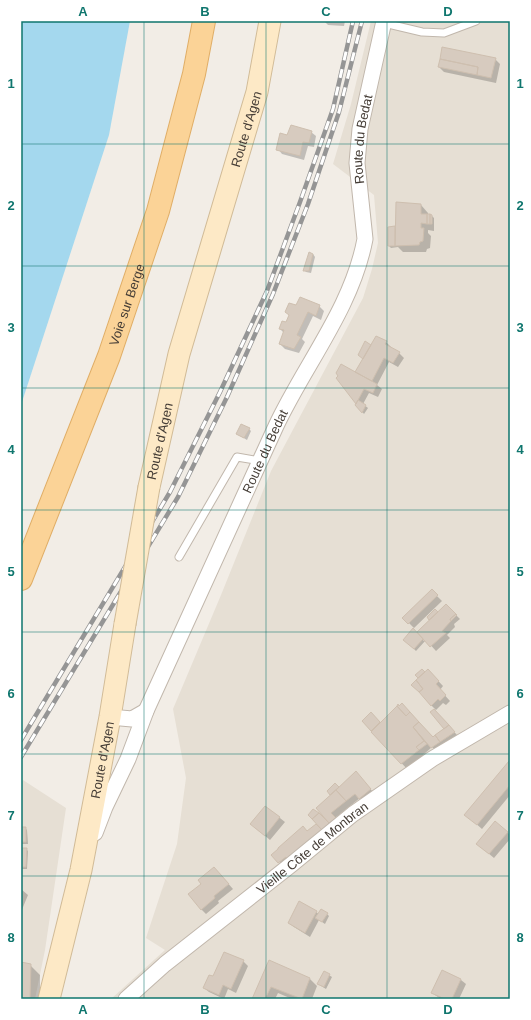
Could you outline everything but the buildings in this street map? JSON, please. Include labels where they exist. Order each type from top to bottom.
[{"type":"main road","name":"Voie sur Berge","points":[[21,579],[109,356],[158,211],[194,74],[204,21]]},
{"type":"main road","name":"Route d'Agen","points":[[49,999],[81,870],[110,717],[149,487],[179,354],[257,92],[270,21]]},
{"type":"street","name":"Route du Bedat","points":[[81,870],[105,807],[128,759],[146,711],[287,402],[343,306],[350,288],[365,239],[357,163],[360,129],[384,22]]},
{"type":"street","points":[[110,717],[132,719],[146,711]]},
{"type":"street","name":"Vieille Côte de Monbran","points":[[133,997],[165,964],[286,869],[353,814],[432,759],[510,713]]},
{"type":"lane","points":[[384,22],[422,32],[444,32],[476,21]]},
{"type":"lane","points":[[179,557],[237,457],[260,461]]},
{"type":"shaded area","points":[[371,21],[510,21],[510,999],[111,999],[165,950],[146,938],[177,844],[186,778],[173,709],[271,471],[363,298],[372,269],[378,243],[374,195],[333,164],[351,104]]},
{"type":"shaded area","points":[[23,780],[66,808],[45,950],[35,999],[21,999],[21,783]]},
{"type":"water","points":[[21,21],[130,21],[109,135],[21,405]]},
{"type":"railway","points":[[21,740],[170,492],[220,392],[267,291],[333,109],[353,21]]},
{"type":"railway","points":[[21,757],[178,497],[227,397],[273,294],[308,204],[339,112],[362,21]]}]
